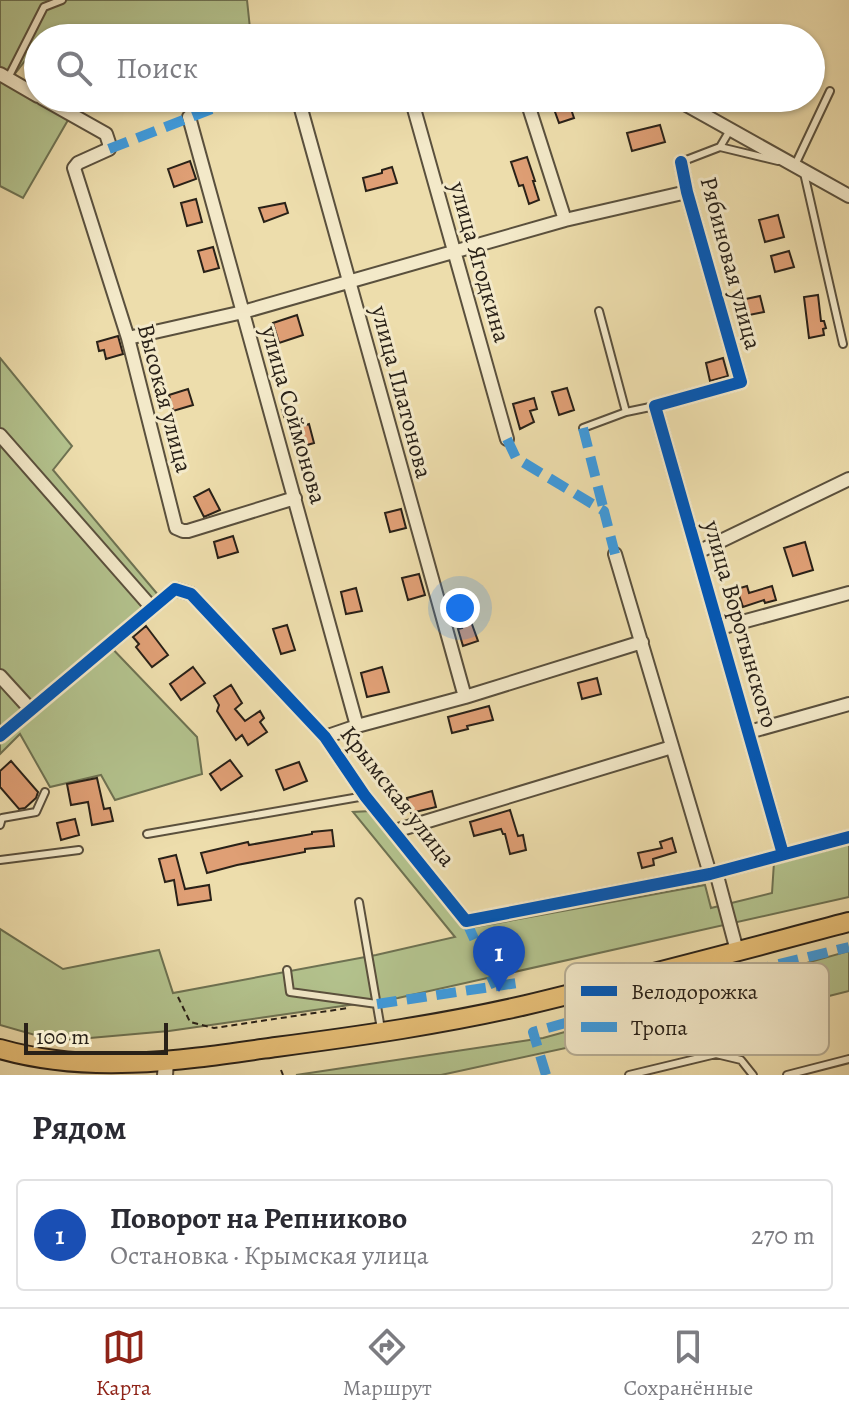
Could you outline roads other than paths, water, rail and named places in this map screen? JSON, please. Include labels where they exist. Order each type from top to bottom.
[{"type":"main road","points":[[690,963],[849,922]]},
{"type":"main road","points":[[0,1049],[22,1056],[165,1069],[382,1032],[565,995]]},
{"type":"street","points":[[4,76],[24,88]]},
{"type":"street","name":"Высокая улица","points":[[67,112],[106,134],[109,143],[109,149],[78,163],[74,168],[128,338],[176,528],[188,531],[295,498]]},
{"type":"street","name":"улица Платонова","points":[[302,112],[465,697]]},
{"type":"street","name":"улица Ягодкина","points":[[415,112],[507,439]]},
{"type":"street","points":[[530,112],[565,220]]},
{"type":"street","points":[[698,112],[849,196]]},
{"type":"street","name":"улица Соймонова","points":[[189,117],[357,726]]},
{"type":"street","name":"Рябиновая улица","points":[[655,406],[741,382],[681,162]]},
{"type":"street","name":"Рябиновая улица","points":[[128,338],[243,312],[565,220],[687,192]]},
{"type":"street","name":"улица Воротынского","points":[[655,406],[783,854]]},
{"type":"street","points":[[0,435],[152,608]]},
{"type":"street","points":[[698,552],[849,479]]},
{"type":"street","points":[[615,554],[737,951]]},
{"type":"street","name":"Крымская улица","points":[[0,736],[175,589],[191,594],[325,737],[365,796],[466,921],[713,873],[849,837]]},
{"type":"street","points":[[720,628],[849,593]]},
{"type":"street","points":[[325,737],[642,642]]},
{"type":"street","points":[[0,676],[31,710]]},
{"type":"street","points":[[749,732],[849,704]]},
{"type":"street","points":[[395,831],[672,747]]},
{"type":"lane","points":[[34,24],[44,7],[62,0]]},
{"type":"lane","points":[[4,76],[24,42]]},
{"type":"lane","points":[[825,103],[830,91]]},
{"type":"lane","points":[[821,112],[799,167],[843,344]]},
{"type":"lane","points":[[720,147],[730,130]]},
{"type":"lane","points":[[681,162],[720,147],[799,167]]},
{"type":"lane","points":[[599,311],[626,412]]},
{"type":"lane","points":[[583,428],[626,412],[655,406]]},
{"type":"lane","points":[[0,825],[2,818],[36,812],[45,792]]},
{"type":"lane","points":[[147,834],[365,796]]},
{"type":"lane","points":[[0,860],[79,850]]},
{"type":"lane","points":[[359,902],[382,1032]]},
{"type":"lane","points":[[287,970],[290,992],[377,1004]]},
{"type":"lane","points":[[629,1075],[712,1055]]},
{"type":"lane","points":[[720,1055],[741,1060],[753,1075]]},
{"type":"lane","points":[[787,1075],[849,1059]]},
{"type":"place","name":"Поворот на Репниково","points":[[499,992]]}]
